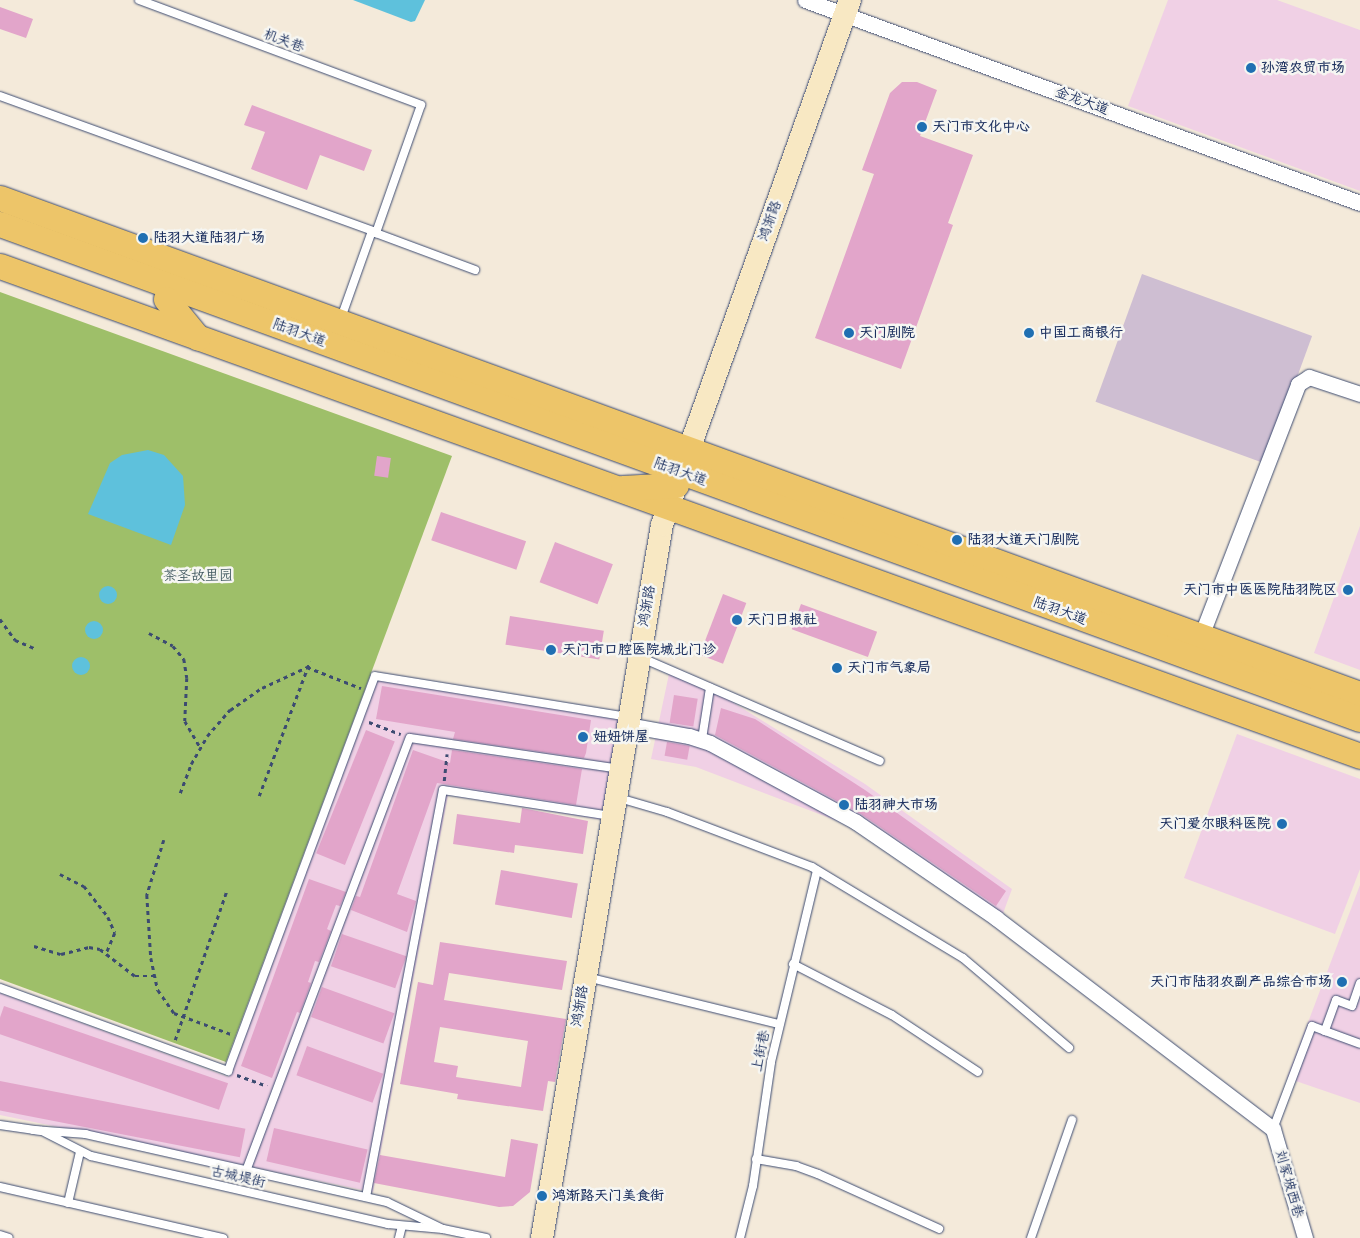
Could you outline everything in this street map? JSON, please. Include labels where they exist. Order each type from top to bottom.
[{"type":"main road","points":[[0,198],[340,320],[612,422],[681,469],[1201,636],[1360,694]]},
{"type":"main road","name":"陆羽大道","points":[[7,231],[681,469],[1360,720]]},
{"type":"main road","name":"陆羽大道","points":[[7,231],[166,299],[681,469],[1360,733]]},
{"type":"main road","points":[[7,231],[100,233]]},
{"type":"main road","points":[[0,266],[1360,756]]},
{"type":"main road","points":[[166,299],[198,338]]},
{"type":"main road","points":[[613,488],[681,469]]},
{"type":"street","name":"金龙大道","points":[[805,0],[847,7],[1360,202]]},
{"type":"street","name":"鸿渐路","points":[[542,1238],[658,542],[681,469],[847,7]]},
{"type":"street","points":[[1201,636],[1298,384],[1309,377],[1360,394]]},
{"type":"street","points":[[627,721],[702,739],[856,822],[996,918],[1273,1129]]},
{"type":"street","name":"刘家坡西巷","points":[[1273,1129],[1305,1238]]},
{"type":"lane","name":"机关巷","points":[[139,0],[421,104],[374,232]]},
{"type":"lane","points":[[0,96],[475,270]]},
{"type":"lane","points":[[340,320],[374,232]]},
{"type":"lane","points":[[638,656],[880,761]]},
{"type":"lane","points":[[0,988],[228,1072],[375,676],[627,721]]},
{"type":"lane","points":[[702,739],[710,688]]},
{"type":"lane","points":[[246,1171],[275,1089],[410,738],[619,769]]},
{"type":"lane","points":[[366,1197],[443,790],[667,812],[817,870],[963,958],[1069,1048]]},
{"type":"lane","name":"上街巷","points":[[740,1238],[756,1159],[779,1024],[817,870]]},
{"type":"lane","points":[[793,964],[892,1015],[978,1072]]},
{"type":"lane","points":[[585,977],[779,1024]]},
{"type":"lane","points":[[1325,1031],[1336,1000],[1352,1006],[1360,983]]},
{"type":"lane","points":[[1273,1129],[1312,1026],[1360,1044]]},
{"type":"lane","points":[[1031,1238],[1072,1120]]},
{"type":"lane","name":"古城堤街","points":[[0,1125],[32,1130],[86,1134],[366,1197],[395,1205],[444,1229]]},
{"type":"lane","name":"古城堤街","points":[[32,1130],[80,1152],[402,1226],[444,1229],[486,1238]]},
{"type":"lane","points":[[68,1203],[80,1152]]},
{"type":"lane","points":[[756,1159],[796,1166],[818,1174],[939,1229]]},
{"type":"lane","points":[[0,1188],[223,1238]]},
{"type":"lane","points":[[399,1238],[402,1226]]},
{"type":"lane","points":[[0,1235],[9,1238]]},
{"type":"path","points":[[0,619],[15,640],[36,649]]},
{"type":"path","points":[[149,633],[173,646],[184,659],[187,678],[185,721],[200,746]]},
{"type":"path","points":[[259,796],[310,661]]},
{"type":"path","points":[[180,793],[200,746],[218,722],[246,698],[280,678],[307,667],[369,691]]},
{"type":"path","points":[[359,718],[410,738]]},
{"type":"path","points":[[443,790],[449,744]]},
{"type":"path","points":[[164,840],[147,895],[154,976],[162,1000],[174,1013],[240,1038]]},
{"type":"path","points":[[60,874],[84,886],[108,918],[115,933],[107,952]]},
{"type":"path","points":[[171,1050],[227,890]]},
{"type":"path","points":[[34,946],[61,954],[89,947],[107,952],[135,976],[154,976]]},
{"type":"path","points":[[228,1072],[275,1089]]},
{"type":"shaded area","name":"孙湾农贸市场","points":[[1168,0],[1277,0],[1360,30],[1360,191],[1128,106]]},
{"type":"shaded area","points":[[1142,274],[1312,336],[1266,464],[1095,402]]},
{"type":"shaded area","name":"天门市中医医院陆羽院区","points":[[1360,526],[1360,670],[1314,653]]},
{"type":"shaded area","name":"陆羽神大市场","points":[[669,674],[724,697],[865,784],[1012,889],[998,927],[848,825],[696,767],[651,759]]},
{"type":"shaded area","points":[[376,680],[620,719],[604,820],[448,795],[373,1192],[0,1115],[0,993],[228,1077]]},
{"type":"shaded area","name":"天门爱尔眼科医院","points":[[1237,734],[1360,779],[1360,869],[1335,934],[1184,878]]},
{"type":"shaded area","name":"天门市陆羽农副产品综合市场","points":[[1360,885],[1360,1103],[1287,1078]]},
{"type":"green space","name":"茶圣故里园","points":[[0,292],[452,456],[226,1062],[0,979]]},
{"type":"water","points":[[353,0],[425,0],[415,21],[411,22]]},
{"type":"water","points":[[148,450],[164,455],[183,476],[185,505],[171,545],[88,514],[110,463],[122,455]]},
{"type":"water","points":[[104,586],[112,586],[117,591],[115,602],[104,604],[99,599],[99,591]]},
{"type":"water","points":[[90,621],[98,621],[103,626],[101,637],[90,639],[85,634],[85,626]]},
{"type":"water","points":[[77,657],[85,657],[90,662],[88,673],[77,675],[72,670],[72,662]]},
{"type":"building","points":[[0,7],[33,19],[26,38],[0,29]]},
{"type":"building","points":[[902,82],[917,82],[937,90],[920,136],[973,155],[948,223],[953,225],[901,369],[815,338],[874,174],[862,170],[890,93]]},
{"type":"building","points":[[252,105],[372,150],[364,171],[320,155],[307,190],[251,169],[265,132],[244,125]]},
{"type":"building","points":[[377,456],[391,458],[388,478],[374,476]]},
{"type":"building","points":[[441,512],[526,541],[516,570],[431,540]]},
{"type":"building","points":[[555,542],[613,564],[597,604],[540,582]]},
{"type":"building","points":[[723,594],[746,603],[723,664],[700,655]]},
{"type":"building","points":[[801,604],[877,632],[868,657],[792,629]]},
{"type":"building","points":[[510,616],[604,631],[599,660],[505,645]]},
{"type":"building","points":[[382,686],[591,720],[586,753],[584,758],[453,739],[455,732],[376,719]]},
{"type":"building","points":[[674,695],[698,699],[693,726],[670,723]]},
{"type":"building","points":[[721,708],[755,719],[865,790],[1006,891],[996,906],[861,814],[715,735]]},
{"type":"building","points":[[366,730],[395,742],[345,865],[316,853]]},
{"type":"building","points":[[667,742],[690,746],[687,760],[665,756]]},
{"type":"building","points":[[413,750],[450,763],[452,750],[582,769],[576,805],[437,783],[397,894],[416,901],[407,932],[351,910],[356,896],[360,897]]},
{"type":"building","points":[[522,808],[588,821],[583,854],[515,845],[514,853],[453,844],[457,814],[520,823]]},
{"type":"building","points":[[501,870],[578,884],[572,918],[495,904]]},
{"type":"building","points":[[309,879],[346,892],[340,906],[336,905],[327,929],[331,931],[319,962],[315,961],[308,982],[311,983],[300,1013],[297,1012],[272,1078],[241,1066]]},
{"type":"building","points":[[342,934],[406,956],[395,988],[331,966]]},
{"type":"building","points":[[440,942],[567,961],[562,990],[449,973],[444,1000],[566,1019],[555,1082],[548,1081],[543,1111],[457,1099],[458,1094],[400,1084],[418,982],[433,985]],"holes":[[[440,1027],[528,1041],[521,1087],[456,1077],[458,1066],[434,1062]]]},
{"type":"building","points":[[322,987],[394,1013],[383,1043],[311,1017]]},
{"type":"building","points":[[4,1006],[228,1083],[219,1110],[0,1034],[0,1018]]},
{"type":"building","points":[[307,1046],[383,1074],[373,1103],[296,1075]]},
{"type":"building","points":[[0,1081],[245,1129],[240,1157],[0,1111]]},
{"type":"building","points":[[274,1128],[368,1150],[360,1183],[266,1161]]},
{"type":"building","points":[[511,1139],[538,1144],[530,1192],[513,1206],[499,1207],[374,1183],[380,1155],[505,1177]]},
{"type":"place","name":"孙湾农贸市场","points":[[1251,68]]},
{"type":"place","name":"天门市文化中心","points":[[922,127]]},
{"type":"place","name":"陆羽大道陆羽广场","points":[[143,238]]},
{"type":"place","name":"天门剧院","points":[[849,333]]},
{"type":"place","name":"中国工商银行","points":[[1029,333]]},
{"type":"place","name":"陆羽大道天门剧院","points":[[957,540]]},
{"type":"place","name":"天门市中医医院陆羽院区","points":[[1348,590]]},
{"type":"place","name":"天门日报社","points":[[737,620]]},
{"type":"place","name":"天门市口腔医院城北门诊","points":[[551,650]]},
{"type":"place","name":"天门市气象局","points":[[837,668]]},
{"type":"place","name":"妞妞饼屋","points":[[583,737]]},
{"type":"place","name":"陆羽神大市场","points":[[844,805]]},
{"type":"place","name":"天门爱尔眼科医院","points":[[1282,824]]},
{"type":"place","name":"天门市陆羽农副产品综合市场","points":[[1342,982]]},
{"type":"place","name":"鸿渐路天门美食街","points":[[542,1196]]}]
